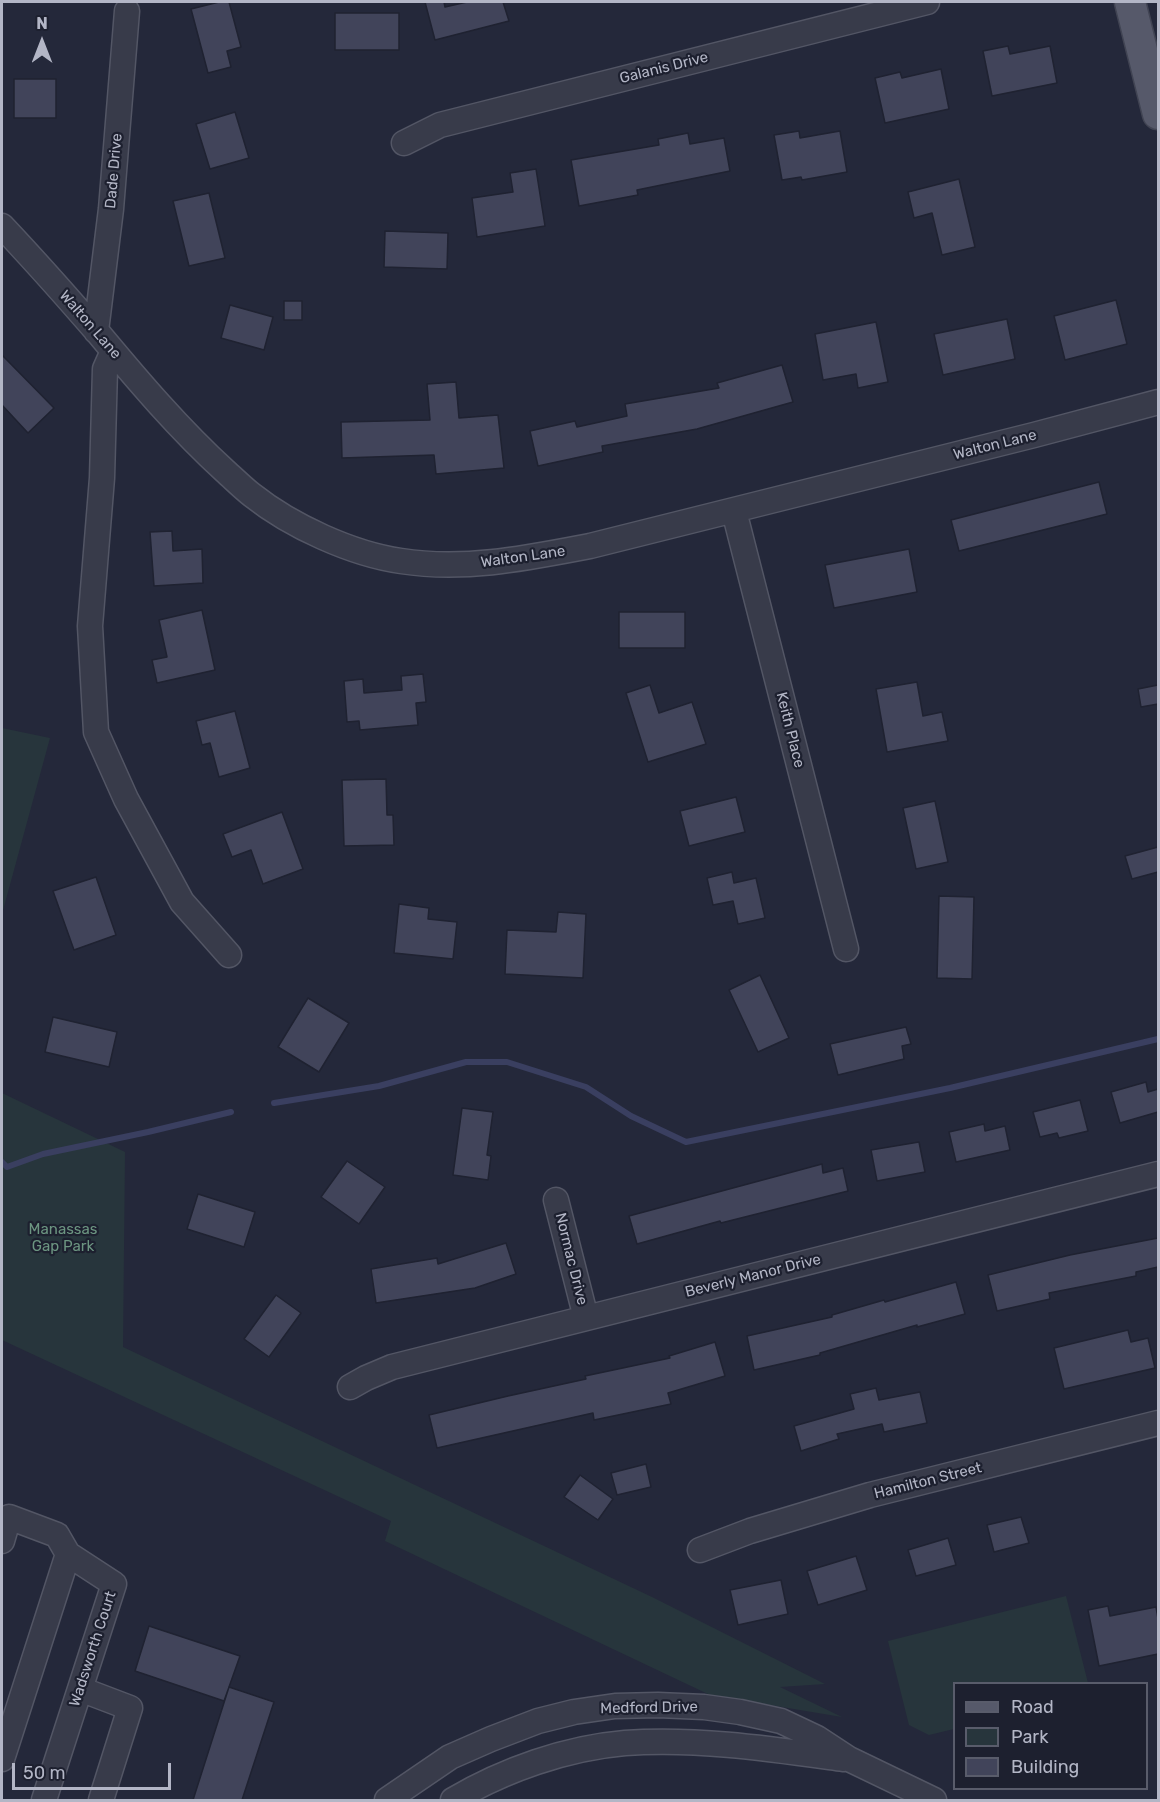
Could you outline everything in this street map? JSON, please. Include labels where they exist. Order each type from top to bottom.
[{"type":"main road","points":[[1130,2],[1158,114]]},
{"type":"street","name":"Galanis Drive","points":[[404,143],[440,125],[927,2]]},
{"type":"street","name":"Dade Drive","points":[[96,331],[111,209],[127,11]]},
{"type":"street","name":"Walton Lane","points":[[2,226],[165,411],[251,495],[321,536],[349,548],[399,561],[484,564],[590,546],[1158,402]]},
{"type":"street","points":[[113,351],[105,369],[102,478],[90,626],[96,732],[126,799],[182,902],[229,955]]},
{"type":"street","name":"Keith Place","points":[[734,511],[846,949]]},
{"type":"street","name":"Beverly Manor Drive","points":[[350,1387],[392,1367],[1158,1174]]},
{"type":"street","name":"Normac Drive","points":[[556,1200],[586,1318]]},
{"type":"street","name":"Hamilton Street","points":[[700,1550],[750,1531],[870,1495],[1158,1423]]},
{"type":"street","points":[[2,1541],[9,1517],[57,1535],[68,1554],[2,1759]]},
{"type":"street","name":"Wadsworth Court","points":[[44,1800],[114,1584],[68,1554]]},
{"type":"street","points":[[80,1689],[130,1708],[101,1800]]},
{"type":"street","name":"Medford Drive","points":[[387,1800],[450,1757],[538,1721],[574,1712],[615,1706],[636,1706],[704,1707],[781,1721],[817,1738],[849,1759],[934,1800]]},
{"type":"street","points":[[494,1738],[510,1773]]},
{"type":"street","name":"Medford Drive","points":[[453,1800],[510,1773],[542,1761],[585,1750],[623,1744],[658,1742],[721,1744],[849,1759]]},
{"type":"green space","points":[[2,728],[50,738],[2,914]]},
{"type":"green space","name":"Manassas Gap Park","points":[[2,1093],[125,1152],[123,1347],[652,1597],[825,1684],[780,1687],[842,1717],[710,1695],[385,1541],[391,1521],[2,1340]]},
{"type":"green space","points":[[1066,1596],[1088,1682],[953,1682],[953,1729],[929,1735],[909,1725],[888,1641]]},
{"type":"building","points":[[219,2],[229,2],[241,47],[227,51],[231,67],[208,73],[191,9]]},
{"type":"building","points":[[425,2],[444,2],[445,7],[467,2],[503,2],[509,21],[435,40]]},
{"type":"building","points":[[335,13],[399,13],[399,50],[335,50]]},
{"type":"building","points":[[1008,46],[1010,54],[1050,46],[1057,83],[992,96],[983,51]]},
{"type":"building","points":[[941,69],[949,109],[885,123],[875,78],[900,72],[902,78]]},
{"type":"building","points":[[14,79],[56,79],[56,118],[14,118]]},
{"type":"building","points":[[235,112],[249,158],[210,169],[196,124]]},
{"type":"building","points":[[799,131],[800,138],[840,131],[847,172],[802,180],[801,177],[782,180],[774,135]]},
{"type":"building","points":[[688,133],[690,144],[724,138],[730,171],[637,190],[638,195],[579,206],[571,160],[659,145],[658,139]]},
{"type":"building","points":[[536,169],[545,226],[477,237],[472,198],[513,192],[510,173]]},
{"type":"building","points":[[959,179],[975,247],[942,255],[932,213],[914,218],[908,192]]},
{"type":"building","points":[[209,193],[225,258],[189,266],[173,201]]},
{"type":"building","points":[[385,231],[448,233],[447,269],[384,267]]},
{"type":"building","points":[[1116,300],[1127,344],[1065,360],[1054,316]]},
{"type":"building","points":[[284,301],[302,301],[302,320],[284,320]]},
{"type":"building","points":[[230,305],[273,317],[264,350],[221,338]]},
{"type":"building","points":[[1007,319],[1015,359],[943,375],[934,334]]},
{"type":"building","points":[[876,322],[888,382],[858,388],[856,374],[823,380],[815,334]]},
{"type":"building","points":[[2,355],[54,408],[28,433],[2,405]]},
{"type":"building","points":[[782,365],[793,402],[697,429],[602,446],[603,452],[538,466],[530,431],[575,421],[577,427],[627,416],[625,404],[719,388],[717,383]]},
{"type":"building","points":[[456,382],[459,418],[498,415],[504,468],[436,474],[434,455],[342,458],[341,422],[430,420],[427,384]]},
{"type":"building","points":[[1099,482],[1107,514],[959,551],[951,520]]},
{"type":"building","points":[[172,531],[173,551],[202,549],[203,583],[154,586],[150,532]]},
{"type":"building","points":[[909,549],[917,592],[834,608],[825,565]]},
{"type":"building","points":[[202,610],[215,670],[157,683],[152,660],[167,657],[159,620]]},
{"type":"building","points":[[619,612],[685,612],[685,648],[619,648]]},
{"type":"building","points":[[423,674],[426,702],[416,703],[418,725],[360,730],[359,721],[347,722],[344,681],[363,679],[364,693],[402,690],[401,676]]},
{"type":"building","points":[[917,682],[923,716],[942,712],[948,741],[887,752],[876,689]]},
{"type":"building","points":[[650,685],[659,713],[692,702],[706,744],[648,762],[626,693]]},
{"type":"building","points":[[1158,685],[1158,704],[1141,707],[1138,689]]},
{"type":"building","points":[[235,711],[250,768],[219,777],[210,743],[202,745],[196,721]]},
{"type":"building","points":[[386,779],[387,815],[393,815],[394,845],[344,846],[342,780]]},
{"type":"building","points":[[736,797],[745,832],[689,846],[680,811]]},
{"type":"building","points":[[935,801],[948,862],[916,869],[903,808]]},
{"type":"building","points":[[282,812],[303,869],[263,884],[251,850],[232,857],[223,834]]},
{"type":"building","points":[[1158,847],[1158,872],[1132,879],[1125,856]]},
{"type":"building","points":[[732,872],[734,883],[756,878],[765,918],[738,924],[733,901],[713,905],[707,878]]},
{"type":"building","points":[[96,877],[116,935],[74,950],[53,891]]},
{"type":"building","points":[[939,896],[974,897],[972,979],[937,978]]},
{"type":"building","points":[[399,904],[429,908],[428,919],[457,922],[453,959],[394,953]]},
{"type":"building","points":[[558,912],[586,914],[583,978],[505,974],[507,930],[556,932]]},
{"type":"building","points":[[760,975],[789,1038],[758,1052],[729,990]]},
{"type":"building","points":[[308,998],[349,1023],[319,1072],[278,1047]]},
{"type":"building","points":[[53,1017],[117,1032],[109,1067],[45,1052]]},
{"type":"building","points":[[906,1027],[911,1044],[902,1046],[904,1059],[838,1075],[830,1044]]},
{"type":"building","points":[[1146,1082],[1148,1092],[1158,1089],[1158,1112],[1120,1123],[1111,1092]]},
{"type":"building","points":[[1080,1100],[1088,1131],[1059,1138],[1057,1133],[1040,1137],[1033,1112]]},
{"type":"building","points":[[462,1108],[493,1112],[487,1155],[491,1156],[488,1180],[453,1175]]},
{"type":"building","points":[[984,1124],[985,1131],[1005,1126],[1010,1150],[956,1162],[949,1132]]},
{"type":"building","points":[[919,1142],[925,1172],[877,1181],[871,1150]]},
{"type":"building","points":[[347,1161],[385,1187],[359,1224],[321,1197]]},
{"type":"building","points":[[822,1164],[823,1173],[843,1168],[848,1191],[721,1223],[720,1221],[637,1244],[629,1216]]},
{"type":"building","points":[[198,1194],[255,1212],[244,1247],[187,1229]]},
{"type":"building","points":[[1158,1238],[1158,1267],[1136,1272],[1136,1276],[1049,1293],[1050,1299],[997,1311],[988,1275],[1070,1255]]},
{"type":"building","points":[[506,1243],[516,1274],[475,1288],[376,1303],[371,1269],[437,1258],[438,1264]]},
{"type":"building","points":[[956,1282],[965,1314],[917,1327],[917,1325],[820,1353],[820,1355],[754,1370],[747,1336],[832,1317],[832,1315],[884,1300],[885,1302]]},
{"type":"building","points":[[276,1295],[301,1313],[269,1357],[244,1339]]},
{"type":"building","points":[[1128,1330],[1131,1342],[1148,1338],[1155,1368],[1064,1389],[1054,1348]]},
{"type":"building","points":[[715,1342],[725,1376],[668,1393],[671,1404],[594,1420],[593,1413],[437,1448],[429,1415],[586,1379],[585,1376],[670,1358],[669,1356]]},
{"type":"building","points":[[876,1388],[879,1400],[920,1392],[927,1423],[884,1432],[882,1424],[837,1434],[839,1439],[801,1451],[794,1426],[854,1409],[850,1394]]},
{"type":"building","points":[[646,1464],[651,1487],[617,1495],[611,1473]]},
{"type":"building","points":[[580,1475],[613,1499],[598,1520],[564,1497]]},
{"type":"building","points":[[1021,1517],[1029,1543],[994,1552],[987,1525]]},
{"type":"building","points":[[948,1538],[956,1565],[916,1576],[908,1550]]},
{"type":"building","points":[[856,1556],[867,1590],[818,1605],[807,1571]]},
{"type":"building","points":[[781,1580],[788,1614],[738,1625],[730,1590]]},
{"type":"building","points":[[1108,1606],[1110,1616],[1156,1607],[1158,1654],[1099,1666],[1088,1610]]},
{"type":"building","points":[[149,1626],[240,1656],[224,1701],[135,1671]]},
{"type":"building","points":[[229,1687],[274,1702],[242,1800],[193,1800]]},
{"type":"waterway","points":[[274,1103],[379,1086],[466,1062],[507,1062],[586,1087],[631,1116],[686,1142],[950,1088],[1158,1039]]},
{"type":"waterway","points":[[2,1162],[7,1167],[43,1154],[231,1112]]}]
